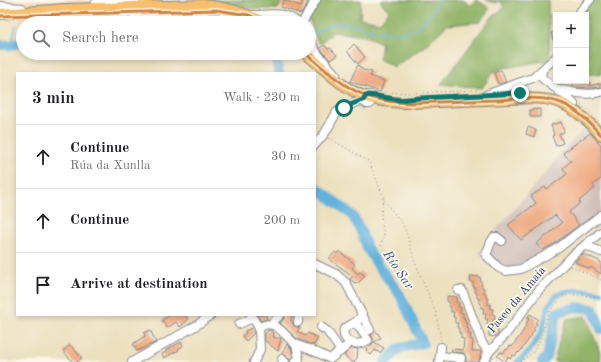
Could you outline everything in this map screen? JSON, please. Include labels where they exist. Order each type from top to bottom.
[{"type":"main road","points":[[37,13],[102,5],[181,11],[201,6],[249,15]]},
{"type":"main road","points":[[0,15],[37,13],[102,5],[198,5],[220,7],[249,15]]},
{"type":"main road","points":[[316,56],[343,83],[368,99],[416,103],[521,98],[545,99],[570,108],[600,129]]},
{"type":"main road","points":[[343,83],[380,95],[402,98],[420,98],[485,92],[556,93],[577,104],[588,114],[600,129]]},
{"type":"main road","points":[[556,93],[556,99],[581,112],[600,129]]},
{"type":"street","points":[[37,13],[63,6],[102,5],[142,0]]},
{"type":"street","points":[[186,0],[201,6]]},
{"type":"street","points":[[305,16],[316,0]]},
{"type":"street","points":[[580,12],[590,0]]},
{"type":"street","points":[[0,6],[13,8],[102,5],[157,9],[201,6],[220,7]]},
{"type":"street","points":[[181,11],[197,16]]},
{"type":"street","points":[[229,16],[232,12]]},
{"type":"street","points":[[249,15],[280,14],[286,16]]},
{"type":"street","points":[[485,92],[521,82],[538,75],[553,60]]},
{"type":"street","points":[[538,75],[542,77],[556,93]]},
{"type":"street","points":[[538,75],[538,81],[556,93]]},
{"type":"street","points":[[343,83],[354,97],[348,106]]},
{"type":"street","points":[[556,93],[564,90],[586,94],[601,92]]},
{"type":"street","points":[[316,144],[335,114],[348,106],[368,99],[397,100],[420,98]]},
{"type":"street","points":[[502,241],[497,237],[494,237],[486,255],[499,268],[506,271],[521,269],[557,249],[601,215]]},
{"type":"street","name":"Paseo da Amaía","points":[[458,290],[462,290],[482,343],[489,352],[506,334],[538,291],[565,263],[601,232]]},
{"type":"street","points":[[585,245],[600,250]]},
{"type":"street","points":[[316,264],[342,279],[350,288],[370,330]]},
{"type":"street","points":[[355,322],[361,317],[362,314]]},
{"type":"street","points":[[132,362],[197,325],[210,316]]},
{"type":"street","points":[[259,328],[271,324],[279,316]]},
{"type":"street","points":[[239,324],[252,317],[259,328],[260,350],[254,362]]},
{"type":"street","points":[[271,324],[288,336],[296,344],[330,359],[344,348],[321,327]]},
{"type":"street","points":[[296,344],[298,361]]},
{"type":"street","points":[[441,347],[440,359],[461,358],[460,362]]},
{"type":"street","points":[[484,362],[489,352]]},
{"type":"path","points":[[357,84],[368,99],[382,92],[485,92]]},
{"type":"path","points":[[577,104],[600,129]]},
{"type":"path","points":[[323,135],[368,161],[384,197],[390,208],[402,223],[407,234],[414,260],[436,314],[441,338],[441,347]]},
{"type":"path","points":[[384,197],[381,207],[384,236],[381,244],[406,287]]},
{"type":"path","points":[[565,263],[601,280]]},
{"type":"path","points":[[520,362],[533,352],[539,342],[550,311],[562,297],[570,294],[601,297]]},
{"type":"shaded area","points":[[27,0],[94,0],[86,2],[27,3]]},
{"type":"shaded area","points":[[588,125],[601,143],[601,224],[594,230],[590,230],[538,262],[497,270],[479,253],[490,237],[548,170],[558,155]]},
{"type":"green space","points":[[201,0],[283,0],[278,9],[253,9],[221,2]]},
{"type":"green space","points":[[321,0],[361,0],[360,18],[380,22],[389,11],[380,0],[464,0],[469,6],[476,0],[490,8],[480,22],[447,25],[426,45],[394,67],[379,59],[382,43],[365,36],[333,32],[319,44],[316,36],[316,16],[311,16]]},
{"type":"green space","points":[[486,0],[548,0],[550,60],[504,68],[493,72],[482,88],[441,84],[491,18],[504,8],[501,1],[496,3]]},
{"type":"green space","points":[[583,0],[601,0],[601,75],[589,74],[589,12],[585,12]]},
{"type":"green space","points":[[586,316],[601,355],[600,362],[554,362],[560,338],[567,319]]},
{"type":"building","points":[[284,0],[301,6],[303,0],[308,2],[301,14],[281,7]]},
{"type":"building","points":[[354,44],[365,57],[358,64],[347,51]]},
{"type":"building","points":[[324,45],[328,49],[330,48],[337,55],[330,60],[320,48]]},
{"type":"building","points":[[358,65],[363,70],[372,72],[370,76],[384,81],[380,92],[350,81]]},
{"type":"building","points":[[501,70],[506,82],[498,84],[494,73]]},
{"type":"building","points":[[589,82],[590,86],[601,83],[601,87],[590,88],[573,86],[573,84],[589,84]]},
{"type":"building","points":[[540,109],[540,117],[530,117],[530,110]]},
{"type":"building","points":[[561,122],[564,132],[559,134],[563,143],[556,146],[552,136],[554,135],[551,125]]},
{"type":"building","points":[[528,127],[536,130],[534,137],[526,134]]},
{"type":"building","points":[[590,133],[601,145],[601,179],[593,185],[595,188],[579,201],[580,203],[569,212],[579,225],[554,244],[543,250],[536,244],[562,223],[555,215],[521,240],[508,225],[536,203],[531,196],[545,187],[547,189],[567,174],[563,168],[571,161],[563,153]]},
{"type":"building","points":[[339,251],[355,264],[352,268],[358,274],[360,272],[365,276],[357,284],[350,279],[353,276],[329,259],[335,252],[337,254]]},
{"type":"building","points":[[583,254],[601,262],[601,274],[591,267],[590,269],[575,262]]},
{"type":"building","points":[[471,276],[480,277],[482,287],[484,288],[484,293],[486,293],[486,298],[488,298],[488,304],[490,304],[490,309],[493,309],[492,314],[495,315],[494,320],[497,320],[496,325],[498,326],[498,335],[496,336],[489,336],[489,325],[487,325],[488,319],[485,319],[486,314],[483,314],[484,308],[481,308],[481,303],[479,303],[479,298],[477,298],[477,293],[475,292],[475,287],[473,287],[473,282],[470,282]]},
{"type":"building","points":[[447,296],[457,297],[456,302],[459,302],[458,307],[461,307],[460,312],[463,313],[465,323],[467,323],[466,328],[469,329],[468,334],[471,334],[470,339],[473,340],[472,351],[481,351],[479,362],[466,362],[464,353],[451,352],[452,349],[463,350],[464,339],[461,338],[459,328],[457,328],[458,323],[455,323],[455,317],[453,317],[454,312],[451,312],[451,307],[449,307],[449,302],[447,301]]},
{"type":"building","points":[[530,314],[538,319],[535,323],[537,324],[533,329],[535,330],[519,353],[518,352],[515,356],[513,355],[510,359],[508,357],[505,362],[497,356],[501,352],[503,353],[506,349],[507,350],[510,346],[512,347],[527,325],[526,324],[529,319],[527,318]]},
{"type":"building","points":[[168,316],[186,316],[188,320],[180,327],[176,322],[167,328],[162,320]]},
{"type":"building","points":[[258,316],[266,316],[267,319],[261,321]]},
{"type":"building","points":[[285,316],[293,316],[291,320],[294,326],[300,328],[297,331],[305,336],[308,333],[318,338],[314,345],[297,339],[280,323]]},
{"type":"building","points":[[252,328],[254,333],[246,341],[242,336],[246,333],[245,331]]},
{"type":"building","points":[[150,330],[156,342],[137,351],[133,344],[145,336],[144,333]]},
{"type":"building","points":[[268,330],[272,331],[274,338],[281,338],[278,351],[265,341],[265,334]]},
{"type":"building","points":[[376,331],[381,338],[374,342],[384,348],[380,353],[375,350],[371,355],[366,350],[373,343],[371,335]]},
{"type":"building","points":[[181,342],[183,346],[178,349],[179,350],[164,358],[162,354],[166,352],[166,350]]},
{"type":"building","points":[[287,344],[291,348],[293,357],[290,360],[286,355],[282,354]]},
{"type":"building","points":[[70,345],[82,358],[77,362],[73,362],[63,351]]},
{"type":"building","points":[[352,348],[358,349],[357,358],[354,362],[344,355]]},
{"type":"waterway","points":[[316,32],[334,24],[344,24],[385,33],[404,32],[416,28],[424,23],[439,0]]},
{"type":"waterway","points":[[11,45],[16,25]]},
{"type":"waterway","name":"Río Sar","points":[[0,45],[16,44]]},
{"type":"waterway","name":"Río Sar","points":[[276,60],[279,72]]},
{"type":"waterway","name":"Río Sar","points":[[316,187],[352,215],[361,231],[367,248],[400,295],[423,343],[400,348],[385,362]]},
{"type":"waterway","points":[[517,362],[528,352],[539,337],[549,305],[556,296],[570,291],[601,293]]},
{"type":"waterway","name":"Río Sar","points":[[542,362],[547,357],[557,312],[577,307],[593,309],[601,329]]},
{"type":"transit line","points":[[0,16],[216,10],[251,16]]},
{"type":"transit line","points":[[314,60],[353,90],[378,99],[393,102],[412,103],[529,98],[546,99],[561,103],[572,109],[588,121],[601,135]]},
{"type":"route","points":[[344,108],[363,100],[369,95],[378,98],[400,100],[520,93]]}]
